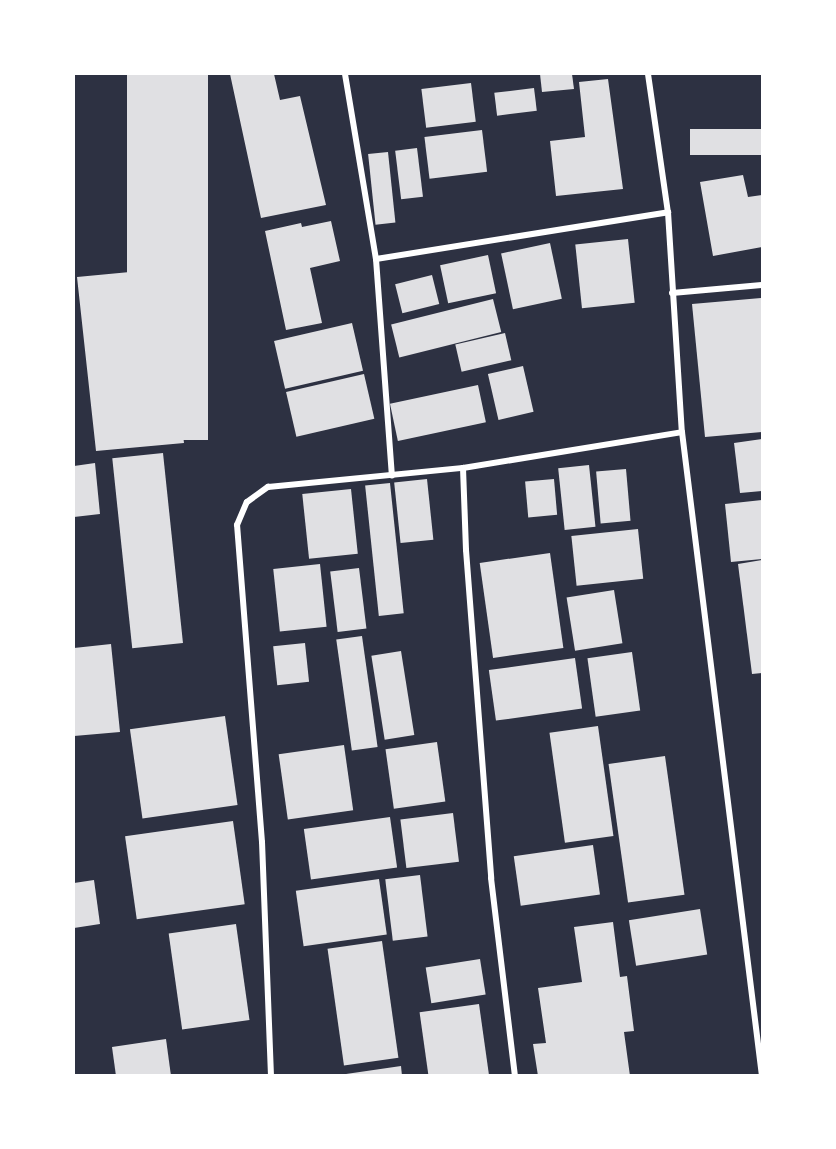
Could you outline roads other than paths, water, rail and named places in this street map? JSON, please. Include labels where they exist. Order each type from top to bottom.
[{"type":"street","points":[[345,74],[376,259],[392,475]]},
{"type":"street","points":[[648,74],[668,212],[682,432],[762,1076]]},
{"type":"street","points":[[376,259],[668,212]]},
{"type":"street","points":[[672,293],[762,285]]},
{"type":"street","points":[[271,1076],[262,842],[237,525],[247,502],[268,487],[463,468],[682,432]]},
{"type":"street","points":[[463,468],[466,550],[491,878],[515,1076]]}]
